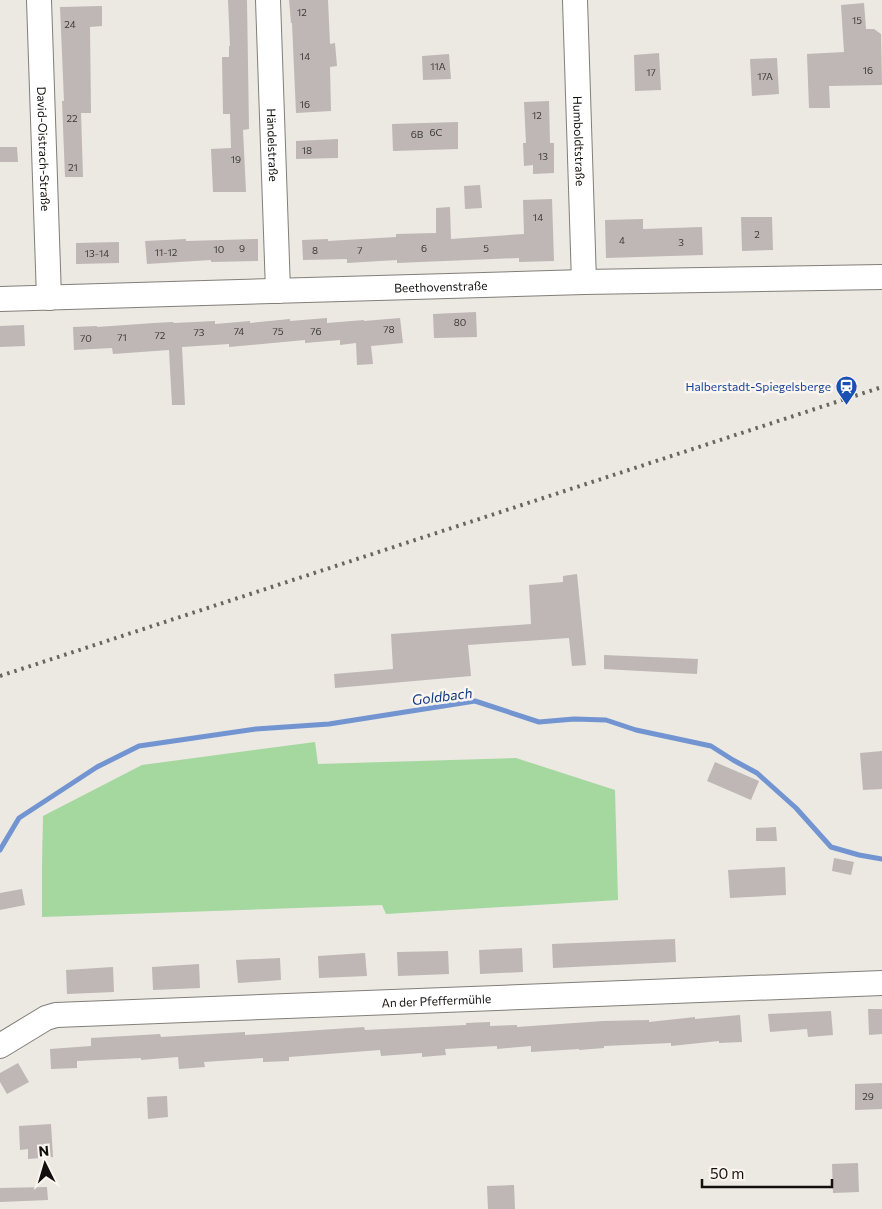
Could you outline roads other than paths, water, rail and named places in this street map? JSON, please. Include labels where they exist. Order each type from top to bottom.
[{"type":"street","name":"David-Oistrach-Straße","points":[[39,0],[49,298]]},
{"type":"street","name":"Händelstraße","points":[[268,0],[278,291]]},
{"type":"street","name":"Humboldtstraße","points":[[575,0],[584,282]]},
{"type":"street","name":"Beethovenstraße","points":[[0,299],[584,282],[882,276]]},
{"type":"street","name":"An der Pfeffermühle","points":[[0,1046],[46,1018],[56,1015],[882,983]]},
{"type":"waterway","name":"Goldbach","points":[[0,850],[19,818],[97,767],[139,746],[256,729],[329,724],[475,701],[539,722],[574,719],[606,720],[636,730],[711,746],[757,773],[796,808],[831,847],[882,859]]},
{"type":"railway","points":[[0,676],[882,387]]},
{"type":"place","name":"Halberstadt-Spiegelsberge","points":[[847,405]]}]
